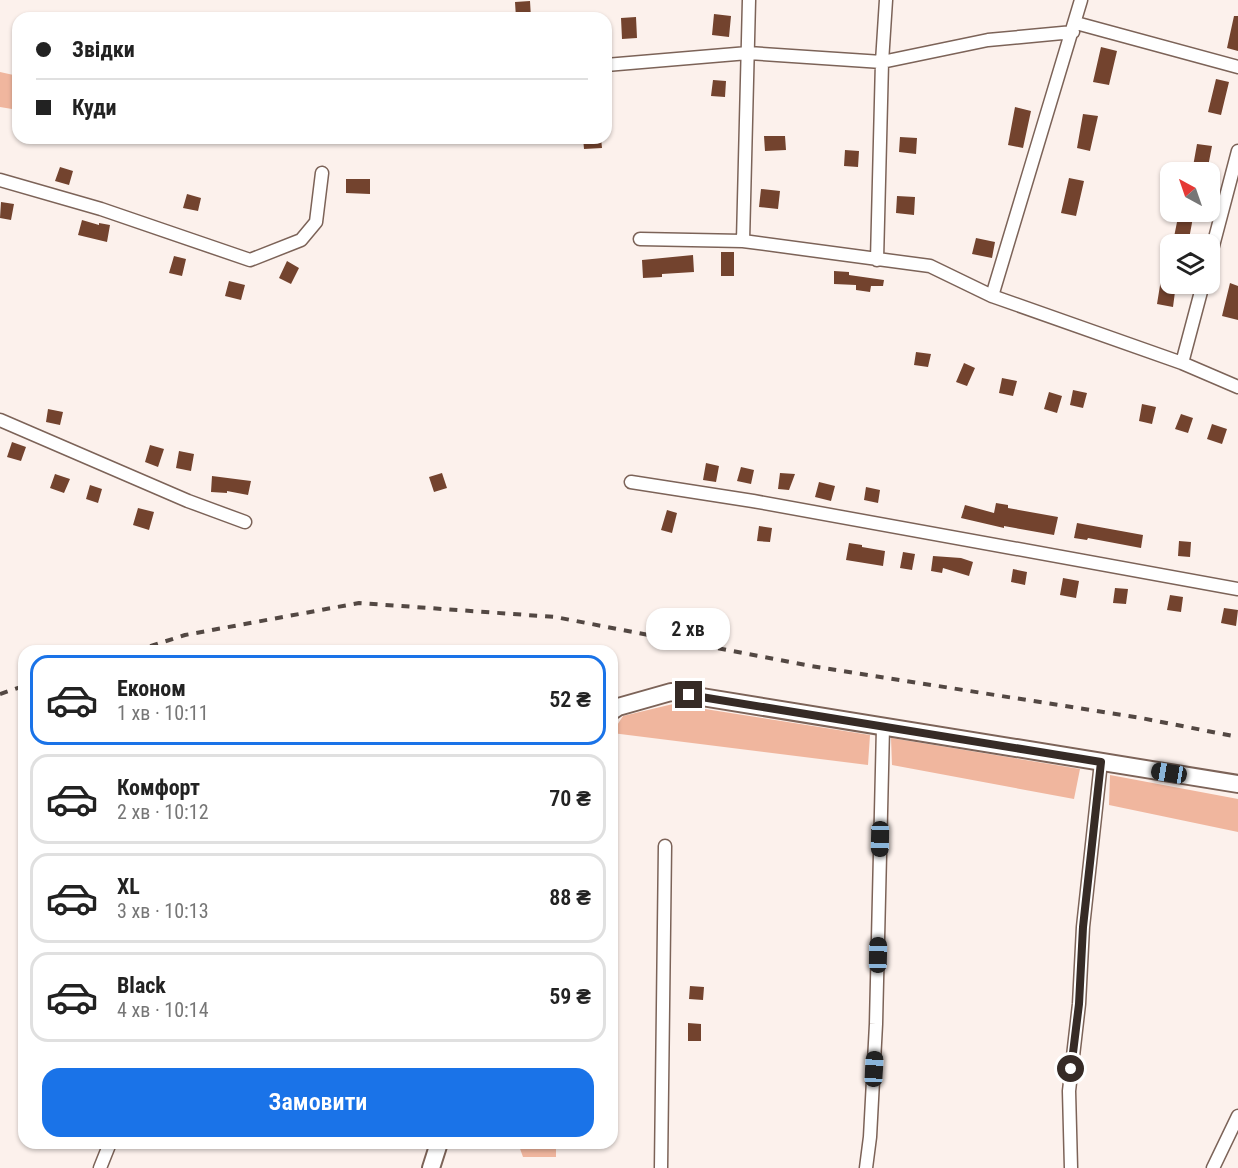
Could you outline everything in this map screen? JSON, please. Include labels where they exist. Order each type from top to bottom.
[{"type":"street","points":[[743,241],[749,0]]},
{"type":"street","points":[[876,260],[886,0]]},
{"type":"street","points":[[992,296],[1081,0]]},
{"type":"street","points":[[612,64],[748,53],[882,62],[988,40],[1074,27],[1238,68]]},
{"type":"street","points":[[1216,234],[1238,151]]},
{"type":"street","points":[[0,180],[101,209],[250,260],[301,240],[316,222],[322,173]]},
{"type":"street","points":[[640,239],[743,241],[930,266],[992,296],[1182,363],[1238,387]]},
{"type":"street","points":[[1182,363],[1200,294]]},
{"type":"street","points":[[0,420],[188,501],[245,522]]},
{"type":"street","points":[[631,482],[753,501],[1238,589]]},
{"type":"street","points":[[618,707],[671,692],[1238,784]]},
{"type":"street","points":[[866,1168],[870,1137],[876,1024],[883,727]]},
{"type":"street","points":[[1071,1168],[1069,1091],[1079,1004],[1083,927],[1101,762]]},
{"type":"street","points":[[661,1168],[665,846]]},
{"type":"street","points":[[1213,1168],[1238,1116]]},
{"type":"street","points":[[100,1168],[108,1149]]},
{"type":"street","points":[[431,1168],[437,1149]]},
{"type":"shaded area","points":[[0,72],[12,75],[12,109],[0,107]]},
{"type":"shaded area","points":[[673,704],[870,735],[868,765],[618,734],[618,724],[623,716]]},
{"type":"shaded area","points":[[891,738],[1080,769],[1074,799],[892,765]]},
{"type":"shaded area","points":[[1110,775],[1238,799],[1238,832],[1109,805]]},
{"type":"shaded area","points":[[520,1149],[556,1149],[556,1157],[523,1157]]},
{"type":"building","points":[[530,1],[531,12],[516,12],[515,2]]},
{"type":"building","points":[[714,14],[731,16],[729,37],[712,35]]},
{"type":"building","points":[[1234,16],[1238,16],[1238,51],[1227,48]]},
{"type":"building","points":[[636,17],[637,38],[622,39],[621,18]]},
{"type":"building","points":[[1101,47],[1117,51],[1109,85],[1093,82]]},
{"type":"building","points":[[1216,79],[1229,82],[1221,115],[1208,112]]},
{"type":"building","points":[[713,80],[726,81],[725,97],[711,96]]},
{"type":"building","points":[[1015,107],[1031,111],[1023,148],[1008,145]]},
{"type":"building","points":[[1083,114],[1098,116],[1090,151],[1077,148]]},
{"type":"building","points":[[764,136],[785,136],[786,150],[765,151]]},
{"type":"building","points":[[900,137],[917,138],[916,154],[899,152]]},
{"type":"building","points":[[584,144],[602,144],[602,148],[584,149]]},
{"type":"building","points":[[1197,144],[1212,146],[1209,162],[1194,162]]},
{"type":"building","points":[[845,150],[859,151],[858,167],[844,166]]},
{"type":"building","points":[[60,167],[73,171],[69,185],[55,181]]},
{"type":"building","points":[[1069,178],[1084,181],[1076,216],[1061,213]]},
{"type":"building","points":[[346,179],[370,179],[370,194],[346,193]]},
{"type":"building","points":[[761,189],[780,191],[778,209],[759,207]]},
{"type":"building","points":[[187,194],[201,198],[198,211],[183,208]]},
{"type":"building","points":[[897,196],[915,197],[914,215],[896,213]]},
{"type":"building","points":[[1,202],[14,204],[11,220],[0,218]]},
{"type":"building","points":[[82,220],[99,225],[99,223],[110,225],[107,242],[78,235]]},
{"type":"building","points":[[1177,222],[1192,222],[1190,234],[1175,234]]},
{"type":"building","points":[[976,238],[995,242],[992,258],[972,254]]},
{"type":"building","points":[[721,252],[734,252],[734,276],[721,276]]},
{"type":"building","points":[[693,255],[694,272],[643,278],[642,260]]},
{"type":"building","points":[[174,256],[186,259],[182,276],[169,273]]},
{"type":"building","points":[[287,261],[299,268],[291,284],[279,278]]},
{"type":"building","points":[[834,271],[884,280],[883,286],[871,286],[870,292],[856,290],[856,285],[834,284]]},
{"type":"building","points":[[229,281],[245,285],[241,300],[225,296]]},
{"type":"building","points":[[1230,283],[1238,286],[1238,320],[1222,316]]},
{"type":"building","points":[[1160,285],[1160,294],[1175,294],[1173,307],[1157,304]]},
{"type":"building","points":[[916,352],[931,354],[928,367],[914,365]]},
{"type":"building","points":[[964,363],[975,368],[967,386],[956,382]]},
{"type":"building","points":[[1002,378],[1017,381],[1013,396],[999,393]]},
{"type":"building","points":[[1073,390],[1087,393],[1083,408],[1070,405]]},
{"type":"building","points":[[1049,392],[1062,396],[1057,413],[1044,409]]},
{"type":"building","points":[[1142,404],[1156,407],[1152,424],[1139,421]]},
{"type":"building","points":[[48,409],[63,412],[60,425],[46,422]]},
{"type":"building","points":[[1181,414],[1193,418],[1188,433],[1175,429]]},
{"type":"building","points":[[1212,424],[1227,429],[1222,444],[1207,439]]},
{"type":"building","points":[[12,442],[26,447],[21,461],[7,457]]},
{"type":"building","points":[[150,445],[164,449],[158,467],[145,462]]},
{"type":"building","points":[[179,451],[194,454],[191,471],[176,468]]},
{"type":"building","points":[[706,463],[719,466],[716,482],[703,480]]},
{"type":"building","points":[[741,467],[754,470],[751,484],[737,481]]},
{"type":"building","points":[[442,473],[447,488],[434,492],[429,477]]},
{"type":"building","points":[[780,473],[795,474],[789,490],[778,489]]},
{"type":"building","points":[[55,474],[70,479],[64,493],[50,488]]},
{"type":"building","points":[[212,476],[251,481],[248,495],[227,491],[227,493],[211,492]]},
{"type":"building","points":[[819,482],[835,486],[831,501],[815,497]]},
{"type":"building","points":[[90,485],[102,489],[98,503],[86,499]]},
{"type":"building","points":[[866,487],[880,490],[878,503],[864,500]]},
{"type":"building","points":[[996,503],[1008,505],[1008,508],[1058,517],[1054,535],[1004,526],[1004,528],[961,518],[965,505],[994,513]]},
{"type":"building","points":[[138,508],[154,512],[149,530],[133,525]]},
{"type":"building","points":[[667,510],[677,513],[672,533],[661,530]]},
{"type":"building","points":[[1077,523],[1143,535],[1141,548],[1088,538],[1087,540],[1074,538]]},
{"type":"building","points":[[759,526],[772,528],[770,542],[757,541]]},
{"type":"building","points":[[1179,541],[1191,542],[1190,557],[1178,556]]},
{"type":"building","points":[[849,543],[885,551],[883,566],[846,560]]},
{"type":"building","points":[[903,552],[915,554],[912,570],[900,568]]},
{"type":"building","points":[[933,556],[961,558],[973,562],[969,576],[943,568],[942,573],[931,571]]},
{"type":"building","points":[[1013,569],[1027,572],[1025,585],[1011,582]]},
{"type":"building","points":[[1063,578],[1079,581],[1076,598],[1060,595]]},
{"type":"building","points":[[1115,588],[1128,589],[1126,604],[1113,603]]},
{"type":"building","points":[[1170,595],[1183,597],[1181,612],[1167,610]]},
{"type":"building","points":[[1224,608],[1238,610],[1236,626],[1221,623]]},
{"type":"building","points":[[690,986],[704,987],[703,1000],[689,999]]},
{"type":"building","points":[[688,1023],[701,1024],[701,1041],[688,1041]]},
{"type":"railway","points":[[154,645],[185,635],[359,603],[555,617],[811,666],[1141,718],[1238,737]]},
{"type":"railway","points":[[0,694],[18,688]]},
{"type":"route","points":[[689,695],[1101,762],[1083,927],[1079,1004],[1071,1069]]}]
